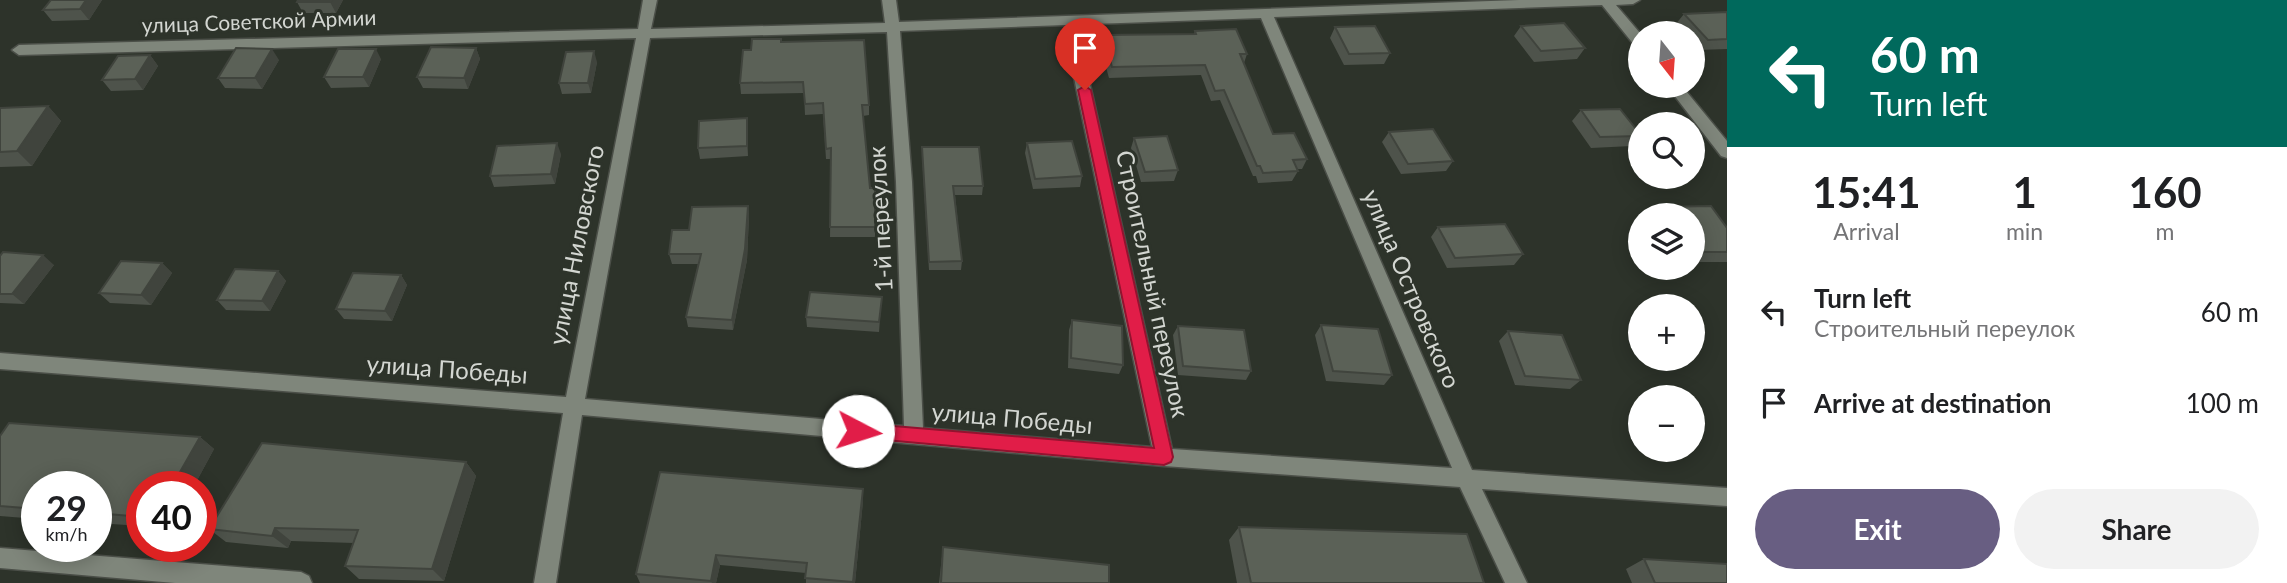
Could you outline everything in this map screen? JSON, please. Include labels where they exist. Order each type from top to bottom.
[{"type":"street","name":"улица Ниловского","points":[[545,583],[650,0]]},
{"type":"street","name":"1-й переулок","points":[[889,0],[894,27],[904,182],[914,436]]},
{"type":"street","name":"улица Советской Армии","points":[[19,50],[894,27],[1633,0]]},
{"type":"street","points":[[1606,1],[1628,28]]},
{"type":"street","name":"улица Островского","points":[[1265,12],[1466,478],[1516,583]]},
{"type":"street","name":"Строительный переулок","points":[[1073,40],[1164,457]]},
{"type":"street","points":[[1684,98],[1727,152]]},
{"type":"street","name":"улица Победы","points":[[0,361],[575,406],[1164,457],[1727,497]]},
{"type":"street","points":[[0,558],[301,583]]},
{"type":"building","points":[[51,0],[86,0],[80,9],[43,10]]},
{"type":"building","points":[[298,0],[332,0],[297,2]]},
{"type":"building","points":[[1727,12],[1727,39],[1708,40],[1705,37],[1705,21],[1690,21],[1684,14]]},
{"type":"building","points":[[1564,23],[1585,48],[1541,51],[1521,26]]},
{"type":"building","points":[[1375,26],[1390,53],[1349,54],[1335,27]]},
{"type":"building","points":[[1236,29],[1247,54],[1240,54],[1273,134],[1294,133],[1307,159],[1293,160],[1298,171],[1263,173],[1260,166],[1257,166],[1224,90],[1215,91],[1205,65],[1112,67],[1103,35],[1196,34],[1195,31]]},
{"type":"building","points":[[752,39],[781,39],[781,42],[864,40],[869,105],[862,105],[870,188],[875,188],[875,227],[830,227],[831,148],[826,149],[823,103],[805,104],[803,82],[740,83],[743,50],[751,50]]},
{"type":"building","points":[[431,47],[476,48],[464,78],[417,77]]},
{"type":"building","points":[[236,48],[272,49],[255,78],[218,78]]},
{"type":"building","points":[[338,49],[376,49],[363,77],[324,77]]},
{"type":"building","points":[[594,51],[588,83],[559,83],[566,52]]},
{"type":"building","points":[[150,55],[135,79],[102,80],[118,56]]},
{"type":"building","points":[[48,106],[17,151],[0,152],[0,108]]},
{"type":"building","points":[[1620,109],[1628,119],[1628,136],[1600,137],[1581,110]]},
{"type":"building","points":[[747,118],[747,146],[698,148],[699,121]]},
{"type":"building","points":[[1433,129],[1453,161],[1408,164],[1389,132]]},
{"type":"building","points":[[1167,136],[1178,170],[1145,172],[1134,138]]},
{"type":"building","points":[[1072,141],[1082,176],[1035,179],[1027,143]]},
{"type":"building","points":[[557,143],[551,174],[490,176],[497,146]]},
{"type":"building","points":[[922,147],[979,147],[983,186],[953,186],[962,261],[929,262]]},
{"type":"building","points":[[748,206],[745,249],[732,320],[686,317],[701,254],[669,254],[672,230],[689,230],[692,207]]},
{"type":"building","points":[[1705,206],[1711,206],[1727,228],[1727,252],[1705,252]]},
{"type":"building","points":[[1505,224],[1523,254],[1455,258],[1438,227]]},
{"type":"building","points":[[3,252],[43,255],[12,294],[0,294],[0,256]]},
{"type":"building","points":[[121,261],[162,263],[141,295],[99,293]]},
{"type":"building","points":[[235,269],[278,271],[262,301],[217,300]]},
{"type":"building","points":[[353,273],[401,275],[385,311],[336,309]]},
{"type":"building","points":[[810,292],[882,297],[879,322],[806,317]]},
{"type":"building","points":[[1072,320],[1122,326],[1123,365],[1071,358]]},
{"type":"building","points":[[1321,325],[1378,329],[1392,375],[1333,371]]},
{"type":"building","points":[[1178,326],[1244,330],[1251,371],[1183,366]]},
{"type":"building","points":[[1508,331],[1562,335],[1581,380],[1525,376]]},
{"type":"building","points":[[9,423],[200,437],[181,471],[126,471],[126,516],[112,514],[112,471],[21,471],[21,508],[0,506],[0,436]]},
{"type":"building","points":[[262,443],[466,462],[432,569],[345,566],[358,530],[275,528],[272,536],[217,530],[217,516]]},
{"type":"building","points":[[660,472],[863,489],[853,582],[805,578],[807,563],[716,555],[711,581],[636,574]]},
{"type":"building","points":[[1239,527],[1467,534],[1484,583],[1251,583]]},
{"type":"building","points":[[943,547],[1109,565],[1109,583],[941,583]]},
{"type":"building","points":[[1644,559],[1727,564],[1727,583],[1655,583]]},
{"type":"route","points":[[858,431],[1164,457],[1085,90]]}]
